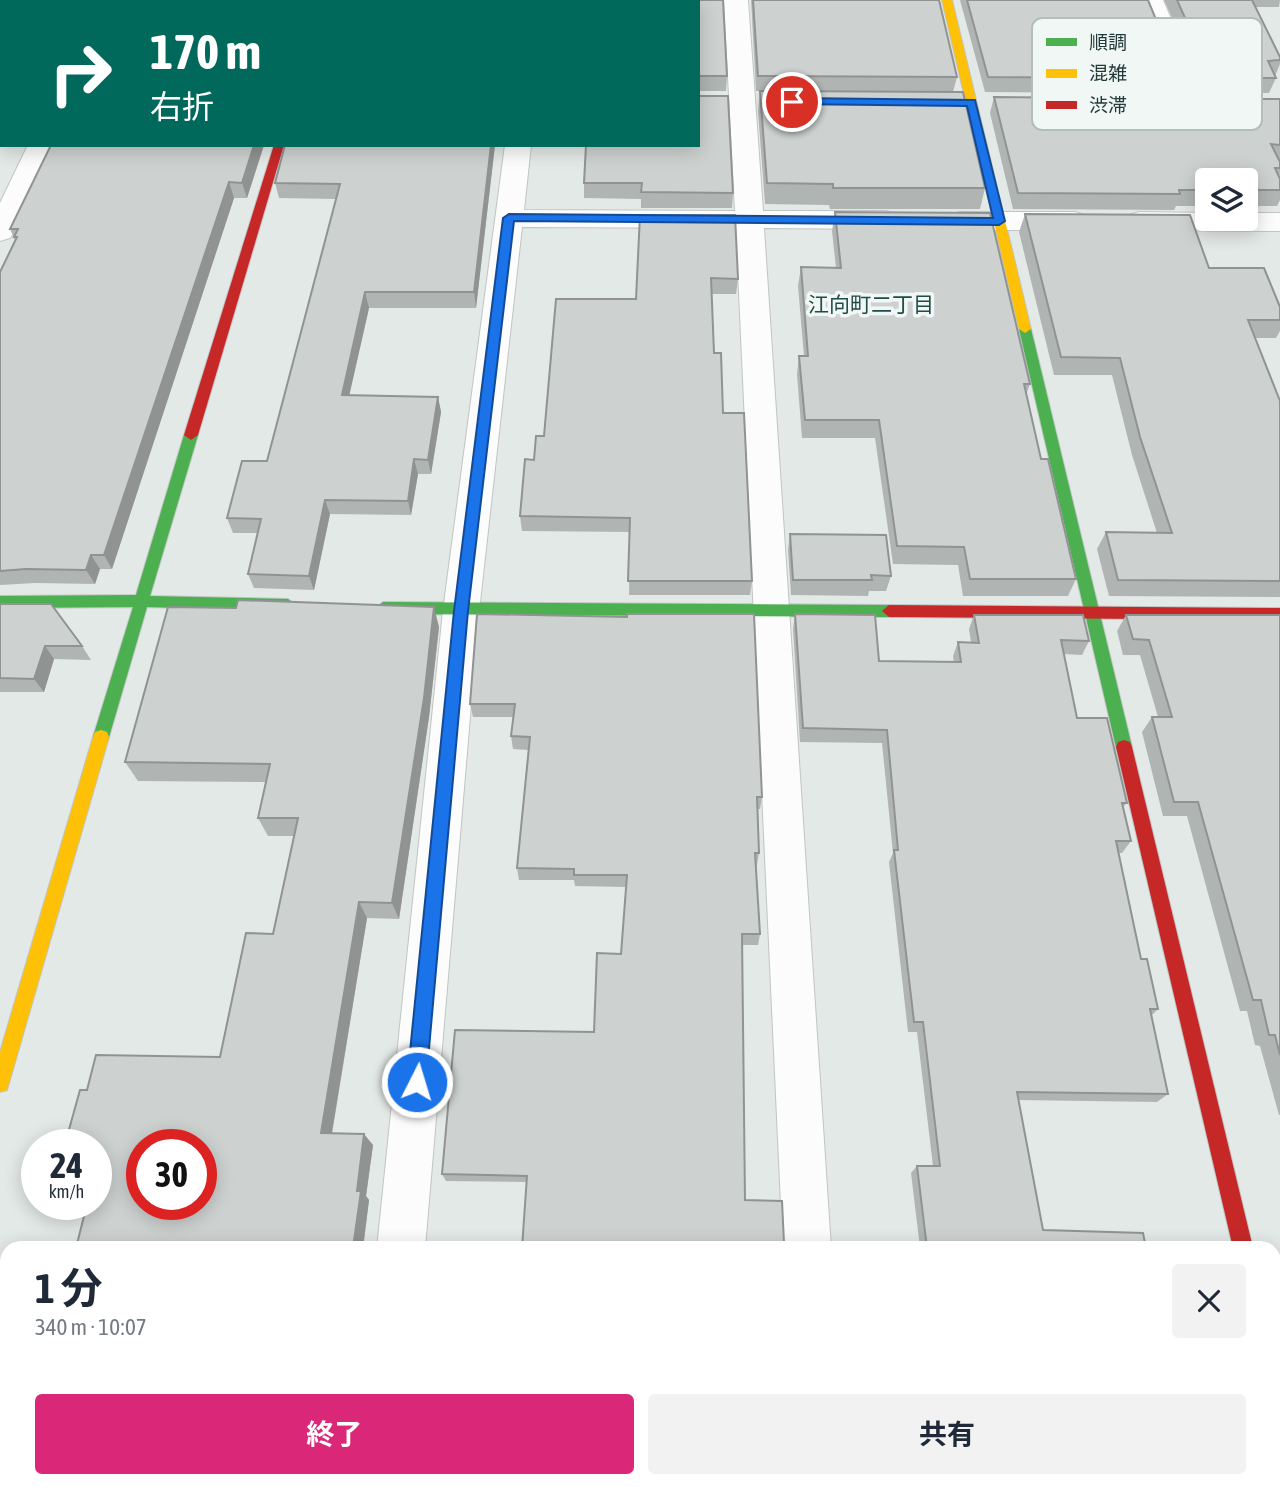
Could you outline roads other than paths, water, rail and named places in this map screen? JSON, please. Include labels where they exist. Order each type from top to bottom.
[{"type":"street","points":[[736,0],[773,612],[807,1241]]},
{"type":"street","points":[[947,0],[1241,1241]]},
{"type":"street","points":[[1150,0],[1160,18]]},
{"type":"street","points":[[944,102],[999,103]]},
{"type":"street","points":[[0,232],[40,147]]},
{"type":"street","points":[[0,1083],[141,601],[278,147]]},
{"type":"street","points":[[402,1241],[461,611],[518,147]]},
{"type":"street","points":[[509,218],[1280,222]]},
{"type":"street","points":[[0,602],[141,601],[308,606]]},
{"type":"street","points":[[363,608],[461,611],[1280,614]]},
{"type":"district","name":"江向町二丁目","points":[[871,305]]}]
